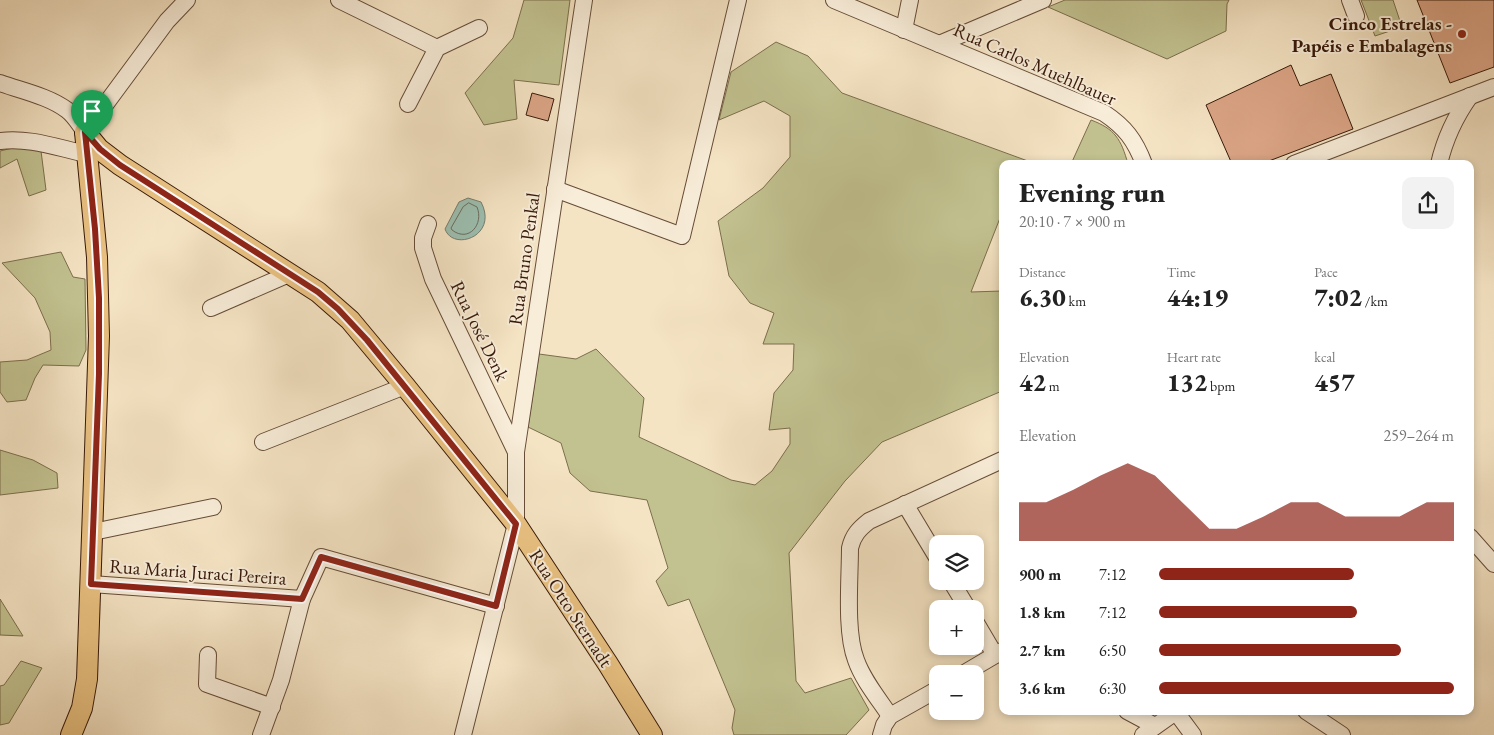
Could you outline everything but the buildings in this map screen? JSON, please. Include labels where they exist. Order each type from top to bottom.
[{"type":"main road","points":[[71,735],[86,694],[99,374],[99,298],[95,229],[85,132]]},
{"type":"main road","name":"Rua Otto Sternadt","points":[[85,132],[100,149],[120,165],[318,292],[338,309],[367,340],[516,524],[652,735]]},
{"type":"street","points":[[0,82],[55,103],[67,110],[76,118],[85,132],[167,21],[187,0]]},
{"type":"street","points":[[339,0],[437,48]]},
{"type":"street","name":"Rua Bruno Penkal","points":[[464,735],[516,524],[516,452],[584,0]]},
{"type":"street","points":[[555,189],[682,236],[738,0]]},
{"type":"street","name":"Rua Carlos Muehlbauer","points":[[834,0],[1104,113],[1124,128],[1132,138],[1142,160]]},
{"type":"street","points":[[904,30],[910,0]]},
{"type":"street","points":[[939,44],[1043,0]]},
{"type":"street","points":[[1350,0],[1356,16]]},
{"type":"street","points":[[408,104],[437,48],[478,28]]},
{"type":"street","points":[[1304,160],[1494,87]]},
{"type":"street","points":[[1439,160],[1447,135],[1470,96]]},
{"type":"street","points":[[1426,113],[1442,123],[1447,135]]},
{"type":"street","points":[[0,141],[30,141],[87,154]]},
{"type":"street","name":"Rua José Denk","points":[[428,224],[423,238],[423,248],[430,273],[516,452]]},
{"type":"street","points":[[211,308],[290,274]]},
{"type":"street","points":[[263,442],[405,386]]},
{"type":"street","points":[[890,716],[862,674],[852,649],[850,625],[850,548],[852,539],[864,525],[905,504],[999,461]]},
{"type":"street","points":[[905,504],[929,544]]},
{"type":"street","points":[[93,532],[213,507]]},
{"type":"street","points":[[1474,542],[1494,564]]},
{"type":"street","points":[[261,735],[281,680],[302,599],[321,557],[496,606]]},
{"type":"street","name":"Rua Maria Juraci Pereira","points":[[91,584],[302,599]]},
{"type":"street","points":[[979,665],[999,654],[984,633]]},
{"type":"street","points":[[208,655],[207,684],[272,707]]},
{"type":"street","points":[[881,735],[884,725],[890,716],[929,693]]},
{"type":"street","points":[[1131,715],[1149,731],[1172,715]]},
{"type":"street","points":[[1178,715],[1193,735]]},
{"type":"street","points":[[1312,715],[1342,735]]},
{"type":"green space","points":[[524,0],[570,0],[559,85],[514,80],[517,119],[484,125],[465,93],[513,38]]},
{"type":"green space","points":[[1065,0],[1229,0],[1227,4],[1226,31],[1167,59],[1048,7]]},
{"type":"green space","points":[[1361,0],[1393,0],[1402,27],[1375,36]]},
{"type":"green space","points":[[776,42],[808,56],[842,93],[1025,160],[999,160],[999,221],[971,292],[999,291],[999,392],[882,442],[845,481],[789,553],[796,681],[805,693],[851,678],[869,710],[846,735],[734,735],[732,728],[735,710],[689,599],[668,606],[656,581],[668,568],[647,500],[590,491],[570,473],[561,443],[528,427],[539,354],[576,359],[596,349],[644,398],[639,437],[731,480],[755,485],[772,471],[790,444],[790,428],[769,430],[774,393],[793,370],[794,344],[763,344],[774,313],[750,303],[729,276],[718,221],[763,188],[790,157],[790,116],[764,101],[719,120],[731,72]]},
{"type":"green space","points":[[1091,120],[1106,127],[1116,136],[1120,141],[1127,160],[1073,160]]},
{"type":"green space","points":[[17,147],[41,151],[46,190],[29,196],[17,159],[0,168],[0,151]]},
{"type":"green space","points":[[61,252],[73,277],[85,279],[86,350],[79,366],[43,365],[35,378],[26,400],[7,402],[0,392],[0,362],[27,360],[51,350],[50,332],[35,298],[2,263]]},
{"type":"green space","points":[[0,450],[33,460],[57,473],[58,488],[0,495]]},
{"type":"green space","points":[[0,599],[23,636],[0,635]]},
{"type":"green space","points":[[21,661],[42,668],[9,723],[0,725],[0,686],[4,685]]},
{"type":"water","points":[[468,198],[481,202],[485,214],[484,224],[480,232],[473,237],[465,240],[457,239],[450,236],[445,229],[459,202]]},
{"type":"place","name":"Cinco Estrelas - Papéis e Embalagens","points":[[1462,34]]},
{"type":"route","points":[[85,132],[92,141],[108,157],[318,292],[350,320],[516,524],[496,606],[321,557],[302,599],[91,584],[99,374],[99,298],[95,229],[85,132]]}]
